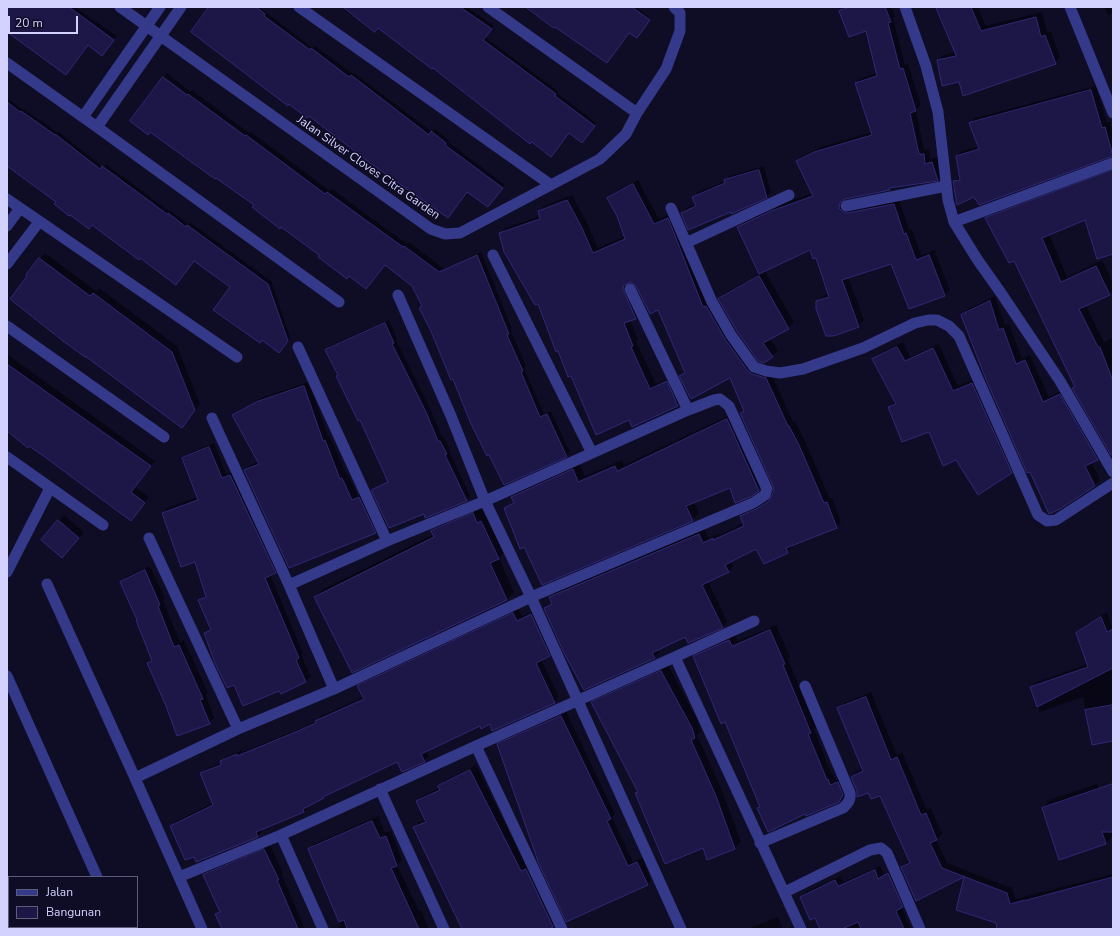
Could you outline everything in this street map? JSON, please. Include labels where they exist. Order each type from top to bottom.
[{"type":"street","name":"Jalan Silver Cloves Citra Garden","points":[[120,7],[431,229],[445,234],[460,232],[600,159],[626,134],[637,113],[669,63],[680,31],[680,13],[674,7]]},
{"type":"street","points":[[83,117],[160,7]]},
{"type":"street","points":[[98,127],[181,7]]},
{"type":"street","points":[[299,7],[551,185]]},
{"type":"street","points":[[488,7],[637,113]]},
{"type":"street","points":[[905,7],[926,66],[938,112],[948,200],[954,222],[977,259],[1060,381],[1113,472]]},
{"type":"street","points":[[1070,7],[1112,111]]},
{"type":"street","points":[[7,63],[98,127],[339,302]]},
{"type":"street","points":[[954,222],[1113,164]]},
{"type":"street","points":[[846,206],[946,186]]},
{"type":"street","points":[[686,243],[789,195]]},
{"type":"street","points":[[7,199],[237,357]]},
{"type":"street","points":[[7,226],[20,208]]},
{"type":"street","points":[[671,208],[712,302],[754,367],[780,373],[803,369],[863,348],[915,322],[937,320],[949,326],[959,336],[1038,515],[1047,520],[1056,520],[1113,483]]},
{"type":"street","points":[[7,264],[39,222]]},
{"type":"street","points":[[493,255],[592,453]]},
{"type":"street","points":[[630,289],[688,410]]},
{"type":"street","points":[[398,295],[451,416],[485,501],[531,597],[681,929]]},
{"type":"street","points":[[7,326],[164,438]]},
{"type":"street","points":[[298,347],[388,541]]},
{"type":"street","points":[[135,778],[238,729],[334,689],[531,597],[753,503],[765,495],[767,488],[729,406],[720,399],[714,400],[688,410],[485,501],[289,584]]},
{"type":"street","points":[[212,418],[289,584],[334,689]]},
{"type":"street","points":[[7,457],[103,526]]},
{"type":"street","points":[[7,572],[50,488]]},
{"type":"street","points":[[148,538],[238,729]]},
{"type":"street","points":[[47,584],[202,929]]},
{"type":"street","points":[[179,878],[281,834],[754,621]]},
{"type":"street","points":[[675,657],[801,929]]},
{"type":"street","points":[[7,676],[96,876]]},
{"type":"street","points":[[760,843],[843,808],[851,798],[805,686]]},
{"type":"street","points":[[476,746],[562,929]]},
{"type":"street","points":[[380,789],[444,929]]},
{"type":"street","points":[[281,834],[323,929]]},
{"type":"street","points":[[785,892],[870,850],[881,848],[887,853],[920,929]]},
{"type":"building","points":[[7,7],[69,7],[114,40],[102,56],[88,45],[66,75],[7,32]]},
{"type":"building","points":[[209,7],[256,7],[265,14],[264,16],[310,50],[311,48],[349,77],[351,75],[429,135],[431,131],[446,143],[445,145],[503,188],[488,207],[467,192],[448,218],[366,160],[309,116],[307,118],[289,104],[288,106],[191,32]]},
{"type":"building","points":[[343,7],[460,7],[492,29],[483,40],[556,94],[555,96],[595,126],[582,143],[569,133],[551,157],[532,142],[530,144],[433,68],[432,69],[378,28],[375,32]]},
{"type":"building","points":[[526,7],[632,7],[650,20],[637,38],[629,33],[607,63],[555,27],[554,28]]},
{"type":"building","points":[[850,7],[885,7],[891,22],[888,23],[900,69],[903,68],[916,111],[910,113],[919,154],[924,154],[925,164],[932,162],[938,181],[889,188],[890,190],[845,199],[840,203],[839,208],[843,212],[847,213],[894,204],[904,234],[906,233],[916,260],[929,255],[945,296],[909,309],[891,264],[842,280],[859,327],[834,336],[826,336],[816,309],[816,301],[829,297],[816,258],[813,259],[810,250],[759,274],[737,227],[771,211],[813,196],[796,161],[814,152],[872,135],[855,83],[877,76],[866,31],[849,37],[839,11]]},
{"type":"building","points":[[936,7],[971,7],[981,31],[1036,17],[1041,37],[1045,35],[1056,64],[963,96],[959,82],[942,86],[937,60],[956,56]]},
{"type":"building","points":[[163,77],[245,136],[246,135],[325,194],[327,192],[439,272],[477,255],[509,334],[507,335],[523,371],[521,372],[540,417],[547,414],[567,457],[504,485],[471,424],[453,379],[451,380],[430,329],[419,308],[422,306],[412,286],[385,265],[366,289],[349,276],[347,279],[318,257],[319,255],[281,227],[280,229],[252,207],[254,205],[150,132],[148,135],[130,121]]},
{"type":"building","points":[[1091,90],[1102,128],[1105,127],[1113,156],[979,205],[974,197],[957,205],[953,181],[960,180],[956,156],[979,149],[969,123]]},
{"type":"building","points":[[7,102],[55,134],[100,169],[102,166],[167,214],[168,213],[186,227],[187,225],[268,284],[288,341],[279,353],[262,340],[260,343],[213,310],[230,287],[194,261],[176,285],[92,225],[89,229],[70,215],[69,216],[54,204],[56,202],[7,166]]},
{"type":"building","points":[[759,170],[767,198],[731,214],[731,212],[688,230],[681,213],[696,206],[692,197],[725,183],[724,180]]},
{"type":"building","points":[[1113,170],[1113,254],[1097,259],[1085,220],[1042,238],[1061,282],[1096,266],[1110,295],[1079,309],[1098,347],[1100,347],[1113,381],[1113,454],[1111,455],[1072,388],[1075,387],[1014,261],[1009,263],[985,218]]},
{"type":"building","points":[[633,184],[654,224],[668,218],[703,307],[706,306],[725,339],[748,371],[752,374],[766,378],[788,426],[799,445],[824,503],[827,502],[837,528],[786,548],[788,553],[764,564],[756,549],[725,565],[729,572],[702,585],[723,628],[688,643],[685,637],[652,653],[655,658],[584,690],[563,651],[544,608],[552,604],[549,597],[699,534],[703,543],[744,526],[740,516],[769,501],[774,491],[740,413],[744,411],[730,378],[691,399],[679,376],[685,373],[658,310],[650,314],[636,286],[631,282],[624,285],[623,289],[636,319],[624,323],[633,346],[631,347],[650,389],[667,381],[678,406],[632,427],[629,420],[596,435],[571,376],[568,377],[558,351],[556,352],[538,304],[535,305],[504,252],[499,233],[540,219],[538,211],[567,200],[593,253],[625,239],[617,216],[607,198]]},
{"type":"building","points":[[39,258],[90,296],[93,293],[172,352],[195,410],[182,428],[63,341],[10,299]]},
{"type":"building","points":[[759,276],[789,329],[763,343],[773,357],[764,363],[758,361],[737,331],[718,299]]},
{"type":"building","points":[[990,301],[999,330],[1003,328],[1016,364],[1025,360],[1043,402],[1060,394],[1098,460],[1085,466],[1095,486],[1060,509],[1049,514],[1030,472],[1027,473],[985,377],[961,315]]},
{"type":"building","points":[[385,323],[394,343],[392,344],[426,412],[438,441],[440,441],[447,454],[445,455],[467,501],[425,518],[424,514],[389,528],[371,490],[388,482],[360,420],[358,421],[336,376],[338,375],[325,350]]},
{"type":"building","points":[[897,347],[905,361],[933,348],[953,391],[972,383],[1012,473],[978,495],[956,460],[943,466],[929,432],[902,442],[888,407],[896,404],[872,359]]},
{"type":"building","points":[[7,364],[151,466],[131,492],[145,503],[131,521],[45,457],[29,446],[28,448],[7,431]]},
{"type":"building","points":[[304,386],[323,441],[325,440],[340,479],[342,478],[352,500],[359,497],[376,533],[289,568],[244,470],[259,464],[232,415],[256,402]]},
{"type":"building","points":[[727,419],[759,491],[750,497],[735,503],[730,488],[686,506],[693,521],[542,585],[524,547],[520,549],[504,508],[514,503],[511,497],[573,469],[578,482],[615,466],[617,471]]},
{"type":"building","points":[[209,447],[222,478],[230,475],[276,573],[265,578],[299,658],[296,660],[306,682],[281,694],[279,691],[243,706],[234,685],[227,688],[215,663],[204,633],[211,630],[198,600],[206,597],[195,562],[181,567],[162,513],[198,500],[182,458]]},
{"type":"building","points":[[473,513],[477,523],[481,521],[499,559],[490,563],[507,600],[352,673],[314,597],[434,537],[431,531]]},
{"type":"building","points":[[58,520],[79,538],[62,558],[41,540]]},
{"type":"building","points":[[145,570],[160,605],[158,606],[174,647],[179,645],[203,699],[200,700],[210,724],[177,736],[166,706],[147,663],[152,661],[137,620],[120,582]]},
{"type":"building","points":[[513,613],[517,621],[531,614],[550,656],[536,663],[555,703],[492,731],[490,724],[481,729],[480,726],[421,754],[425,762],[402,772],[397,762],[323,797],[324,798],[303,809],[304,812],[256,832],[258,837],[196,862],[194,857],[185,860],[170,826],[213,805],[200,773],[221,765],[220,761],[237,754],[237,756],[298,731],[316,723],[315,721],[364,699],[357,686]]},
{"type":"building","points":[[1101,617],[1107,632],[1113,629],[1113,668],[1037,707],[1030,687],[1088,667],[1076,633]]},
{"type":"building","points":[[770,630],[785,664],[783,665],[811,733],[808,734],[827,780],[828,779],[830,785],[838,782],[843,795],[839,802],[806,816],[805,814],[768,832],[757,808],[760,807],[725,722],[721,724],[693,656],[729,640],[732,646]]},
{"type":"building","points":[[661,671],[692,728],[695,738],[691,740],[716,796],[735,849],[707,860],[703,848],[665,864],[635,793],[638,792],[591,702]]},
{"type":"building","points":[[866,697],[891,760],[897,757],[921,815],[926,813],[937,840],[930,843],[942,868],[1007,893],[1010,904],[1025,900],[1027,901],[1113,877],[1113,929],[997,929],[996,923],[956,910],[964,877],[916,901],[901,867],[910,863],[880,796],[871,799],[868,793],[857,797],[857,791],[851,777],[863,771],[837,708]]},
{"type":"building","points":[[1113,705],[1113,741],[1092,745],[1085,710]]},
{"type":"building","points":[[561,716],[611,819],[607,821],[628,866],[637,862],[648,885],[566,922],[539,864],[497,744]]},
{"type":"building","points":[[470,770],[521,871],[526,869],[553,927],[549,929],[462,929],[413,827],[426,822],[416,801],[440,790],[438,786]]},
{"type":"building","points":[[1113,784],[1113,832],[1102,832],[1106,844],[1059,860],[1042,808]]},
{"type":"building","points":[[372,821],[380,838],[386,836],[397,866],[391,868],[419,929],[347,929],[344,920],[339,922],[308,849]]},
{"type":"building","points":[[264,849],[279,880],[277,880],[298,929],[222,929],[215,914],[220,912],[203,875]]},
{"type":"building","points":[[875,870],[878,879],[888,873],[903,907],[896,911],[904,929],[861,929],[858,922],[842,929],[820,929],[815,918],[810,920],[800,897],[835,880],[838,886]]}]
